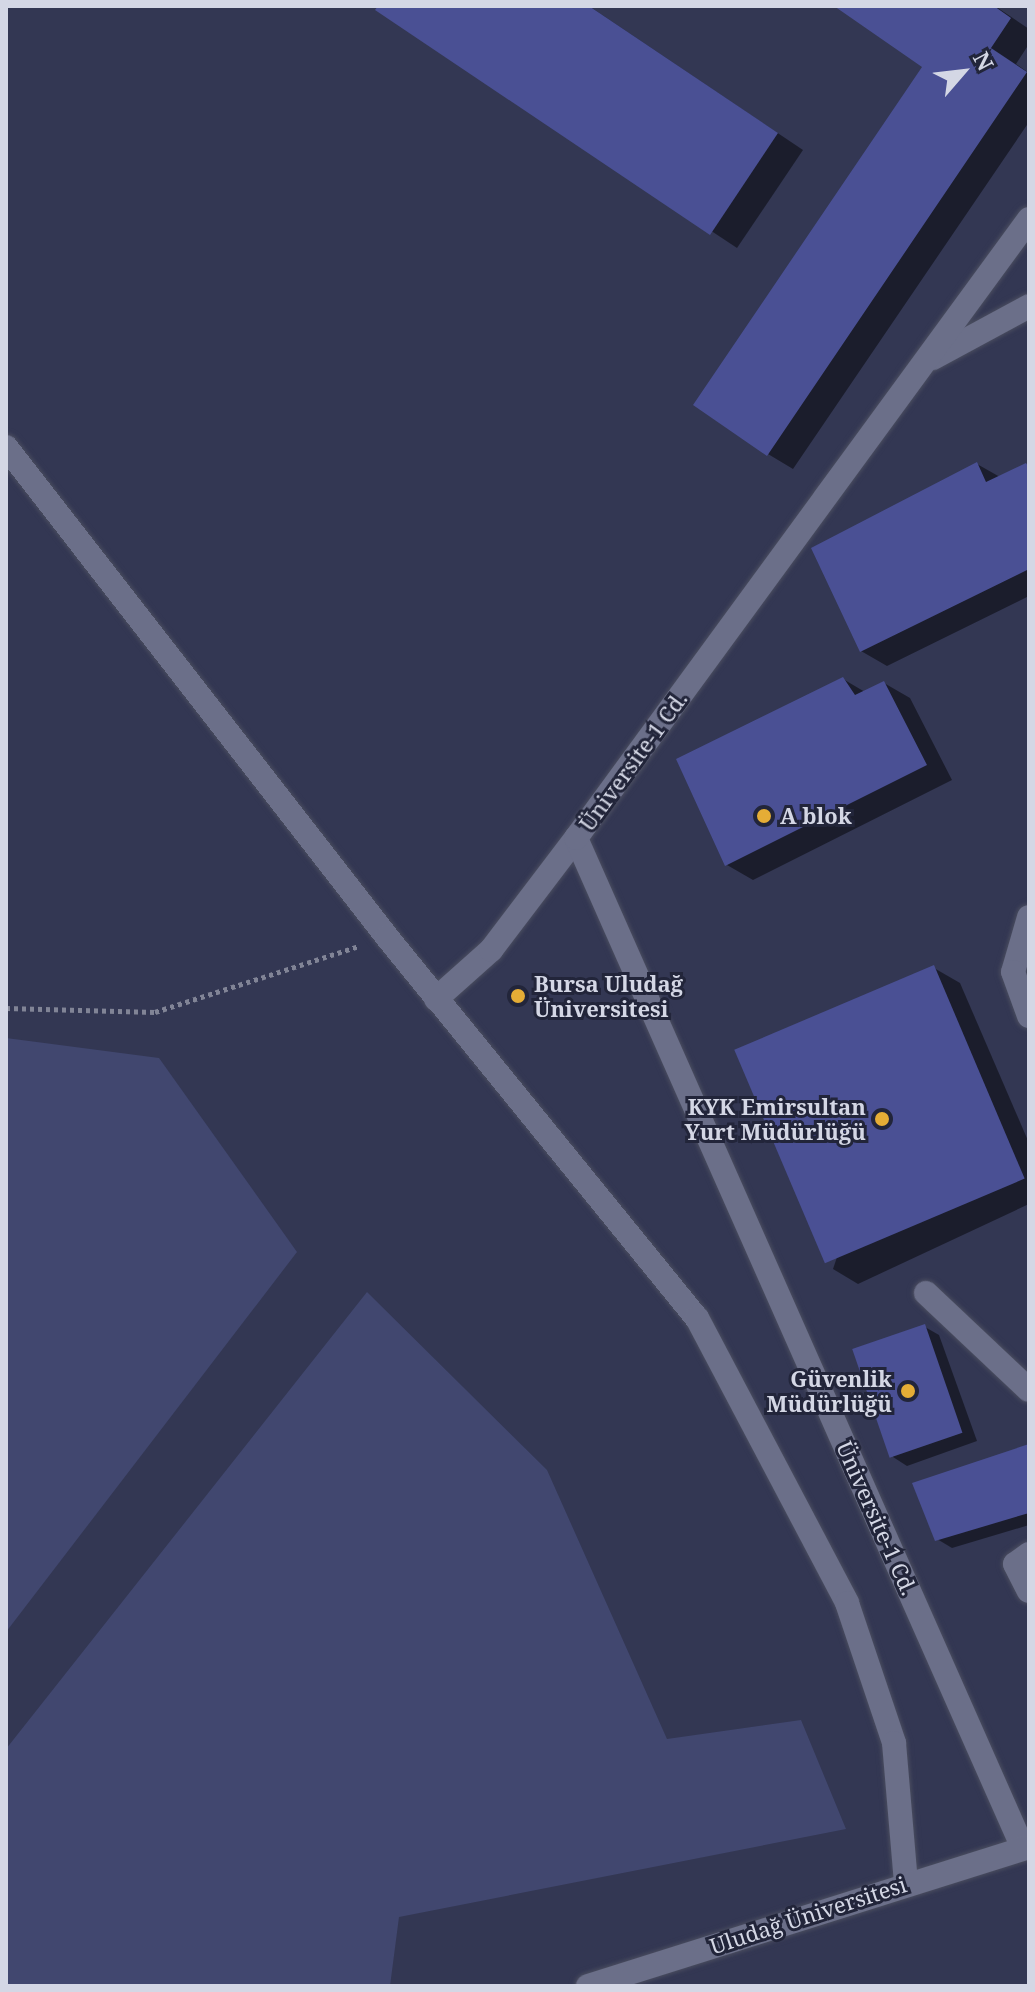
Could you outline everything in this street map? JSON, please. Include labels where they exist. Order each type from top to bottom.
[{"type":"street","name":"Üniversite-1 Cd.","points":[[1025,1847],[576,838],[1029,219]]},
{"type":"street","points":[[925,362],[1029,306]]},
{"type":"street","points":[[6,447],[436,999],[697,1318],[847,1603],[894,1743],[906,1884]]},
{"type":"street","points":[[436,999],[491,950],[576,838]]},
{"type":"street","points":[[1029,917],[1013,972],[1029,1016]]},
{"type":"street","points":[[926,1293],[1029,1390]]},
{"type":"street","points":[[1029,1554],[1015,1564],[1029,1591]]},
{"type":"street","name":"Uludağ Üniversitesi","points":[[588,1986],[1025,1847]]},
{"type":"path","points":[[6,1008],[155,1012],[387,937]]},
{"type":"shaded area","name":"Bursa Uludağ Üniversitesi","points":[[6,6],[1029,6],[1029,1986],[6,1986]]},
{"type":"shaded area","points":[[6,1038],[159,1058],[297,1252],[6,1632]]},
{"type":"shaded area","points":[[367,1292],[547,1470],[667,1739],[801,1720],[846,1829],[399,1917],[390,1986],[6,1986],[6,1749]]},
{"type":"building","points":[[378,6],[589,6],[778,133],[710,235],[375,10]]},
{"type":"building","points":[[834,6],[994,6],[1011,18],[991,48],[1027,72],[767,456],[693,405],[922,67]]},
{"type":"building","points":[[977,462],[986,482],[1026,463],[1029,468],[1029,569],[860,652],[811,548]]},
{"type":"building","name":"A blok","points":[[843,677],[855,695],[884,681],[927,765],[725,866],[676,759]]},
{"type":"building","name":"KYK Emirsultan Yurt Müdürlüğü","points":[[934,965],[1025,1179],[825,1263],[734,1050]]},
{"type":"building","name":"Güvenlik Müdürlüğü","points":[[925,1324],[962,1433],[890,1458],[852,1349]]},
{"type":"building","points":[[1029,1444],[1029,1513],[935,1541],[912,1483]]},
{"type":"place","name":"A blok","points":[[764,816]]},
{"type":"place","name":"Bursa Uludağ Üniversitesi","points":[[518,996]]},
{"type":"place","name":"KYK Emirsultan Yurt Müdürlüğü","points":[[882,1119]]},
{"type":"place","name":"Güvenlik Müdürlüğü","points":[[908,1391]]}]
